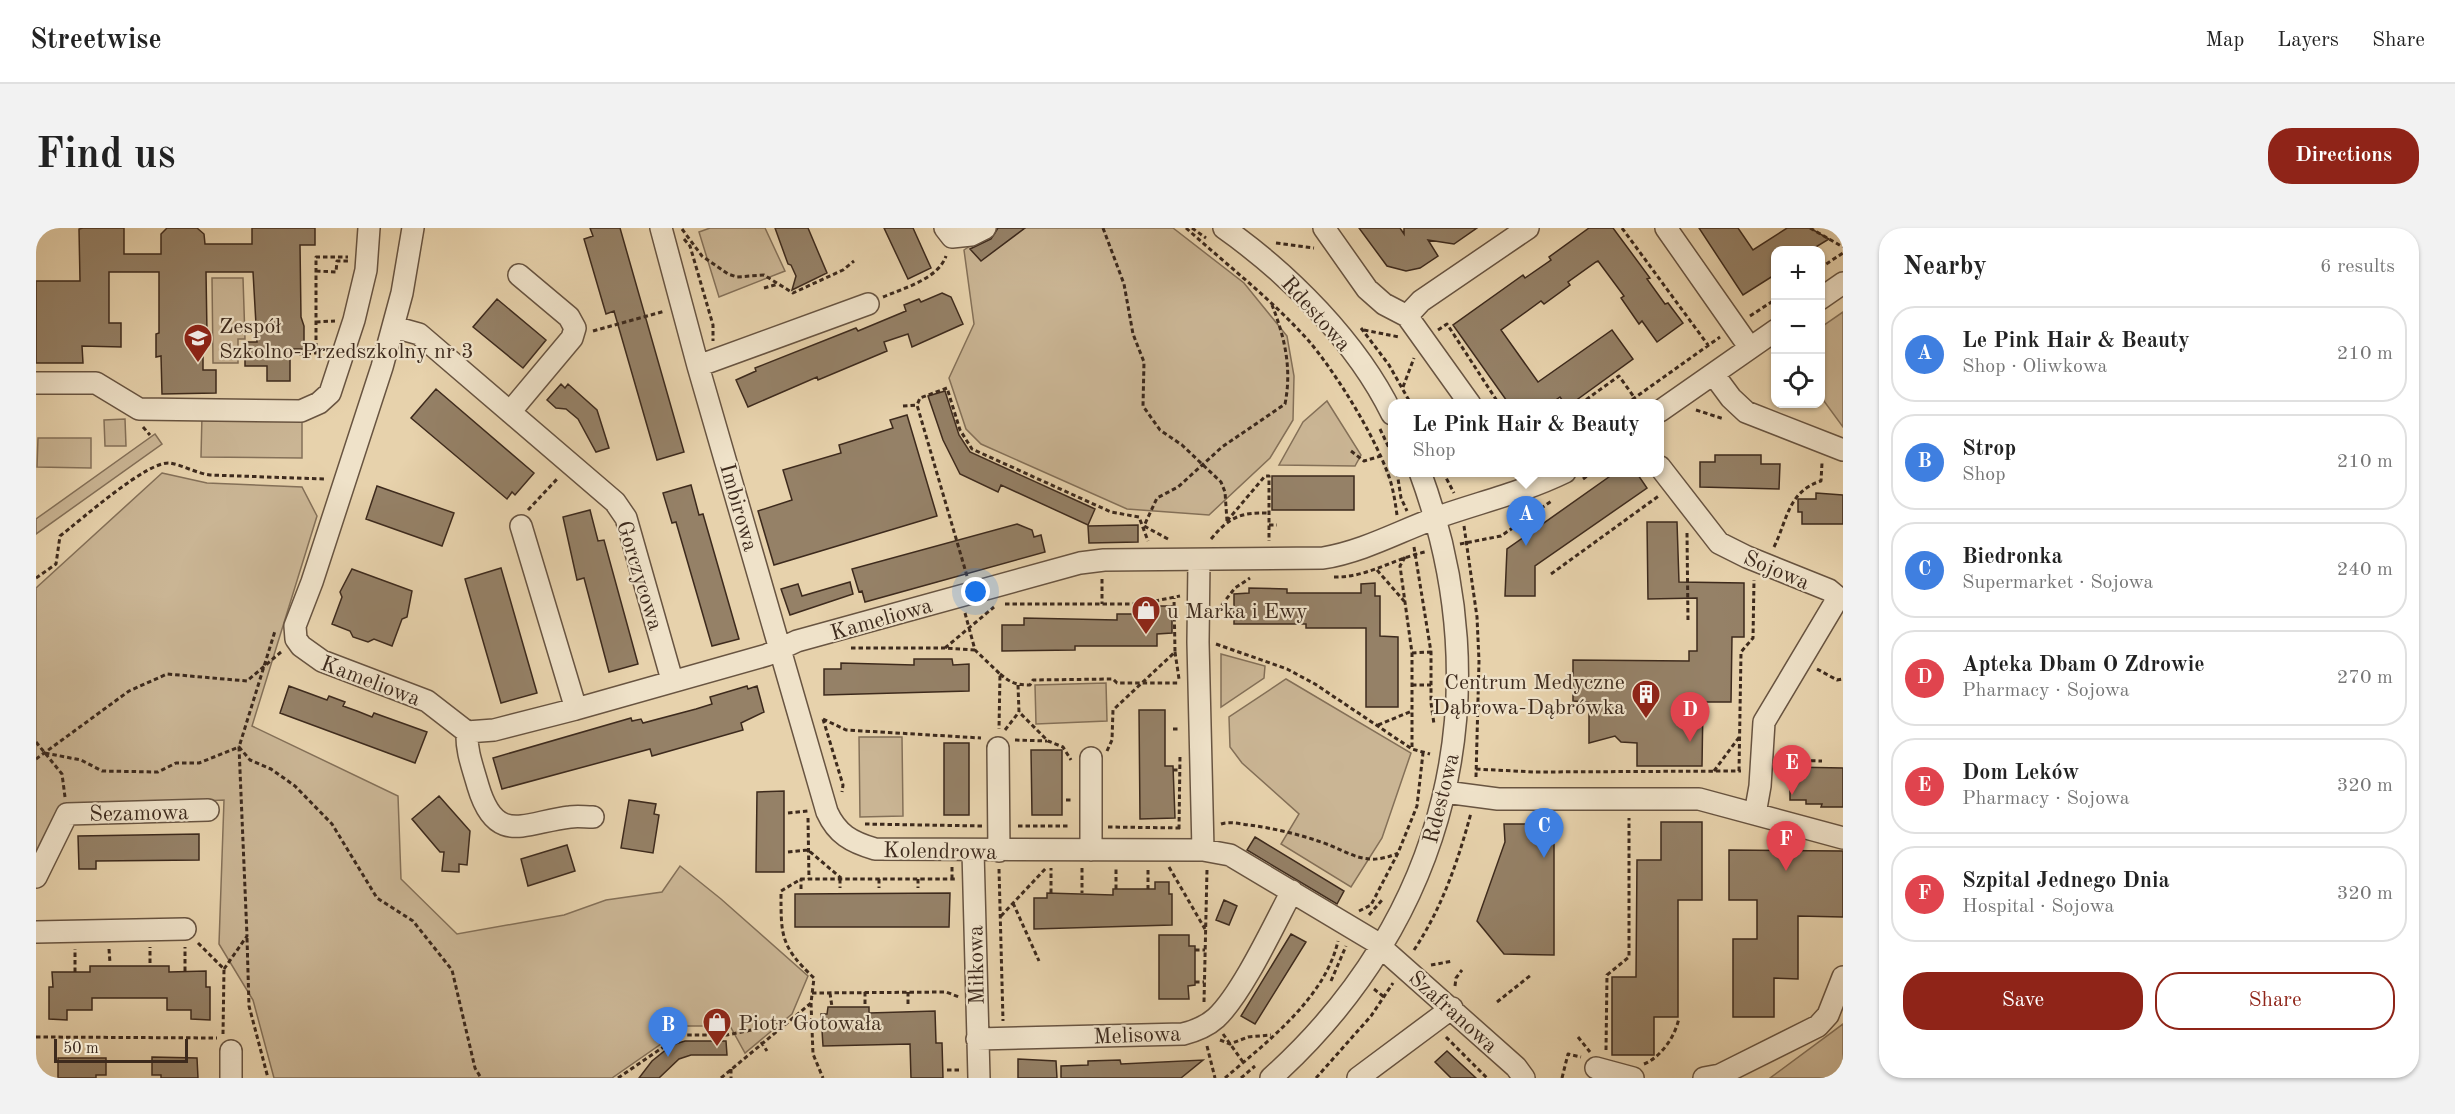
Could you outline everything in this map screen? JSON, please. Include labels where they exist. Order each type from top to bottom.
[{"type":"street","points":[[36,383],[96,383],[139,409],[301,411],[319,403],[330,393],[354,320],[367,261],[369,228]]},
{"type":"street","points":[[345,480],[394,327],[413,228]]},
{"type":"street","name":"Imbirowa","points":[[661,228],[698,366],[781,648]]},
{"type":"street","points":[[948,232],[971,235],[984,228]]},
{"type":"street","points":[[1324,228],[1367,289],[1384,304],[1407,316],[1466,399]]},
{"type":"street","points":[[1407,316],[1421,301],[1528,228]]},
{"type":"street","points":[[1666,228],[1750,348]]},
{"type":"street","name":"Rdestowa","points":[[1216,234],[1275,268],[1317,309],[1347,344],[1385,420]]},
{"type":"street","points":[[510,412],[574,333],[575,328],[569,317],[519,275]]},
{"type":"street","points":[[1825,296],[1843,283]]},
{"type":"street","points":[[698,366],[868,304]]},
{"type":"street","name":"Gorczycowa","points":[[394,327],[419,334],[604,490],[626,518],[672,680]]},
{"type":"street","points":[[1664,408],[1771,333]]},
{"type":"street","points":[[1714,375],[1731,398],[1746,412],[1843,450]]},
{"type":"street","name":"Sojowa","points":[[1664,473],[1719,543],[1829,590],[1835,596],[1835,603],[1764,722],[1755,814]]},
{"type":"street","name":"Rdestowa","points":[[1271,1078],[1341,1005],[1382,947],[1409,900],[1429,848],[1445,792],[1452,758],[1458,669],[1454,597],[1437,517],[1422,477]]},
{"type":"street","name":"Kameliowa","points":[[345,480],[312,582],[295,626],[296,639],[310,655],[322,661],[427,700],[463,730],[494,730],[576,710],[672,680],[767,655],[797,641],[974,598],[1080,563],[1102,560],[1154,560],[1200,551],[1268,559],[1323,558],[1352,554],[1524,480],[1570,479]]},
{"type":"street","points":[[521,526],[576,710]]},
{"type":"street","points":[[1200,551],[1198,642],[1187,686],[1206,863]]},
{"type":"street","name":"Kolendrowa","points":[[781,648],[799,712],[817,809],[844,837],[874,849],[999,851],[1089,861],[1174,859],[1206,863],[1230,855],[1382,947]]},
{"type":"street","points":[[463,730],[484,806],[499,820],[527,828],[570,817],[593,817]]},
{"type":"street","points":[[998,744],[999,851]]},
{"type":"street","points":[[1089,861],[1091,768]]},
{"type":"street","points":[[1445,792],[1533,800],[1699,799],[1843,838]]},
{"type":"street","name":"Sezamowa","points":[[36,877],[67,814],[208,810]]},
{"type":"street","name":"Miłkowa","points":[[973,851],[977,1039],[973,1074]]},
{"type":"street","name":"Melisowa","points":[[977,1039],[1183,1034],[1197,1031],[1213,1021],[1229,1004],[1292,891]]},
{"type":"street","points":[[36,932],[185,937]]},
{"type":"street","name":"Szafranowa","points":[[1382,947],[1516,1067],[1524,1078]]},
{"type":"street","points":[[1704,1078],[1720,1075],[1818,1026],[1828,1015],[1843,977]]},
{"type":"street","points":[[1358,1078],[1452,1008]]},
{"type":"street","points":[[231,1050],[231,1078]]},
{"type":"street","points":[[1601,1061],[1636,1071]]},
{"type":"path","points":[[681,228],[702,256],[728,274],[737,277],[764,275],[786,291],[799,292],[843,270],[854,261]]},
{"type":"path","points":[[1103,228],[1124,284],[1133,334],[1144,362],[1143,406],[1160,430],[1204,464],[1221,482],[1225,492],[1227,521]]},
{"type":"path","points":[[1186,228],[1272,303],[1308,341],[1336,378],[1382,456],[1388,472]]},
{"type":"path","points":[[1192,228],[1216,234]]},
{"type":"path","points":[[1622,228],[1708,345]]},
{"type":"path","points":[[1810,228],[1843,247]]},
{"type":"path","points":[[868,304],[923,280],[944,262],[948,232]]},
{"type":"path","points":[[1274,243],[1340,250]]},
{"type":"path","points":[[1825,265],[1843,253]]},
{"type":"path","points":[[298,354],[316,353],[316,257],[345,257]]},
{"type":"path","points":[[316,271],[336,272],[336,261],[367,261]]},
{"type":"path","points":[[764,288],[778,284]]},
{"type":"path","points":[[1632,399],[1774,300]]},
{"type":"path","points":[[1144,526],[1157,498],[1178,488],[1222,447],[1285,404],[1288,370],[1285,339],[1272,303]]},
{"type":"path","points":[[574,333],[581,335],[682,306]]},
{"type":"path","points":[[316,322],[333,321]]},
{"type":"path","points":[[1362,329],[1402,338],[1420,335]]},
{"type":"path","points":[[1587,399],[1619,376],[1635,397]]},
{"type":"path","points":[[974,598],[917,405],[920,398],[947,388],[960,430],[972,449],[1111,512],[1139,518],[1144,526],[1154,560]]},
{"type":"path","points":[[903,406],[917,405]]},
{"type":"path","points":[[1689,410],[1699,410],[1730,422]]},
{"type":"path","points":[[1351,451],[1365,461],[1382,456]]},
{"type":"path","points":[[1739,771],[1741,652],[1753,638],[1755,612],[1752,607],[1760,562],[1791,502],[1810,485],[1821,481],[1822,461]]},
{"type":"path","points":[[36,578],[56,564],[60,536],[150,467],[170,463],[192,472],[210,475],[345,480]]},
{"type":"path","points":[[521,526],[522,515],[572,463]]},
{"type":"path","points":[[1200,551],[1265,476],[1269,476],[1268,559]]},
{"type":"path","points":[[1390,477],[1399,521]]},
{"type":"path","points":[[1398,477],[1401,498],[1410,518]]},
{"type":"path","points":[[1551,574],[1680,494],[1688,622]]},
{"type":"path","points":[[1467,543],[1500,536],[1556,498]]},
{"type":"path","points":[[1227,521],[1250,512],[1269,513]]},
{"type":"path","points":[[1269,525],[1277,525]]},
{"type":"path","points":[[1144,526],[1175,542]]},
{"type":"path","points":[[1200,551],[1211,539]]},
{"type":"path","points":[[1413,539],[1431,652],[1431,685],[1436,735]]},
{"type":"path","points":[[1403,548],[1405,556],[1400,566],[1412,652],[1412,749]]},
{"type":"path","points":[[1102,560],[1102,604]]},
{"type":"path","points":[[1376,569],[1405,602]]},
{"type":"path","points":[[1216,611],[1235,588],[1255,575]]},
{"type":"path","points":[[974,598],[998,604],[1140,604],[1181,595]]},
{"type":"path","points":[[974,598],[964,608],[975,650],[1013,684],[1030,685],[1033,680],[1113,679],[1117,683],[1187,686]]},
{"type":"path","points":[[1174,598],[1175,669],[1187,686]]},
{"type":"path","points":[[945,648],[998,604]]},
{"type":"path","points":[[36,759],[129,691],[167,674],[247,681],[296,639]]},
{"type":"path","points":[[1198,642],[1209,642],[1287,669],[1378,725],[1412,749],[1423,753],[1418,795],[1398,853],[1371,905]]},
{"type":"path","points":[[846,648],[975,650]]},
{"type":"path","points":[[1091,768],[1097,775],[1112,740],[1113,710],[1174,652]]},
{"type":"path","points":[[1412,652],[1440,652]]},
{"type":"path","points":[[1810,666],[1837,680],[1843,679]]},
{"type":"path","points":[[262,668],[239,747],[249,1006],[268,1078]]},
{"type":"path","points":[[998,744],[1000,674]]},
{"type":"path","points":[[1412,685],[1438,685]]},
{"type":"path","points":[[1378,725],[1412,711]]},
{"type":"path","points":[[799,712],[809,712],[846,730],[998,744],[1048,741]]},
{"type":"path","points":[[998,744],[1019,712]]},
{"type":"path","points":[[788,813],[840,803],[843,785],[823,719]]},
{"type":"path","points":[[1180,720],[1180,740]]},
{"type":"path","points":[[1173,729],[1180,729]]},
{"type":"path","points":[[1714,771],[1740,736]]},
{"type":"path","points":[[36,742],[62,774],[67,814]]},
{"type":"path","points":[[45,753],[81,760],[102,771],[158,772],[176,763],[199,763],[239,747]]},
{"type":"path","points":[[239,747],[250,760],[271,769],[295,786],[332,824],[377,898],[413,921],[452,970],[468,1041],[481,1078]]},
{"type":"path","points":[[1180,750],[1174,859],[1205,931]]},
{"type":"path","points":[[1804,753],[1804,761]]},
{"type":"path","points":[[1476,769],[1533,772],[1761,771],[1773,770],[1773,760],[1822,761]]},
{"type":"path","points":[[1404,966],[1428,929],[1449,880],[1475,796],[1476,763]]},
{"type":"path","points":[[1173,770],[1180,770]]},
{"type":"path","points":[[1601,1061],[1607,975],[1629,957],[1628,771]]},
{"type":"path","points":[[1066,800],[1073,800]]},
{"type":"path","points":[[809,879],[808,850],[817,809]]},
{"type":"path","points":[[1212,828],[1227,822],[1264,827],[1320,841],[1353,857],[1383,860],[1398,853]]},
{"type":"path","points":[[859,824],[1068,826]]},
{"type":"path","points":[[788,852],[808,850],[841,879]]},
{"type":"path","points":[[999,851],[1003,1038]]},
{"type":"path","points":[[1148,889],[1148,867],[1174,859]]},
{"type":"path","points":[[1039,861],[1049,866],[1061,866]]},
{"type":"path","points":[[1072,866],[1089,861],[1083,893]]},
{"type":"path","points":[[1206,863],[1204,1011],[1243,1062]]},
{"type":"path","points":[[1000,918],[1049,866]]},
{"type":"path","points":[[1049,866],[1051,893]]},
{"type":"path","points":[[1105,866],[1127,867]]},
{"type":"path","points":[[1116,867],[1116,889]]},
{"type":"path","points":[[824,1078],[813,1054],[811,1003],[814,978],[797,963],[782,935],[781,891],[801,879],[999,879]]},
{"type":"path","points":[[801,879],[801,889]]},
{"type":"path","points":[[840,888],[841,879]]},
{"type":"path","points":[[879,879],[879,888]]},
{"type":"path","points":[[918,879],[918,888]]},
{"type":"path","points":[[1371,914],[1385,896]]},
{"type":"path","points":[[1013,903],[1039,961]]},
{"type":"path","points":[[36,1037],[223,1038],[224,969],[247,936]]},
{"type":"path","points":[[1225,1078],[1290,1019],[1334,961],[1339,936]]},
{"type":"path","points":[[1339,965],[1349,936]]},
{"type":"path","points":[[185,937],[224,969]]},
{"type":"path","points":[[185,937],[185,971]]},
{"type":"path","points":[[75,944],[75,972]]},
{"type":"path","points":[[109,944],[110,963]]},
{"type":"path","points":[[150,945],[150,963]]},
{"type":"path","points":[[1195,950],[1205,950]]},
{"type":"path","points":[[1497,1002],[1531,975]]},
{"type":"path","points":[[1195,982],[1204,982]]},
{"type":"path","points":[[865,992],[865,1007]]},
{"type":"path","points":[[908,992],[908,1005]]},
{"type":"path","points":[[812,993],[954,992],[964,1005]]},
{"type":"path","points":[[830,993],[832,1007]]},
{"type":"path","points":[[721,1078],[761,1042],[811,1003]]},
{"type":"path","points":[[1636,1071],[1658,1057],[1671,1038],[1679,1018]]},
{"type":"path","points":[[618,1078],[681,1035],[727,1035],[783,1024]]},
{"type":"path","points":[[1230,1044],[1248,1037],[1273,1035]]},
{"type":"path","points":[[1206,1041],[1209,1065],[1215,1078]]},
{"type":"path","points":[[761,1042],[767,1051]]},
{"type":"path","points":[[1562,1078],[1568,1054]]},
{"type":"path","points":[[731,1069],[731,1078]]},
{"type":"path","points":[[947,1070],[973,1074]]},
{"type":"shaded area","points":[[710,228],[765,228],[785,271],[719,297],[699,232]]},
{"type":"shaded area","points":[[996,228],[1173,228],[1244,283],[1287,336],[1294,376],[1293,420],[1270,458],[1209,515],[1127,509],[981,444],[966,429],[949,378],[974,324],[964,250]]},
{"type":"shaded area","points":[[212,278],[243,278],[245,339],[238,339],[238,363],[213,363]]},
{"type":"shaded area","points":[[1843,312],[1843,427],[1825,402],[1825,325]]},
{"type":"shaded area","points":[[1327,401],[1361,455],[1355,466],[1279,465],[1303,422]]},
{"type":"shaded area","points":[[202,415],[302,416],[302,458],[201,457]]},
{"type":"shaded area","points":[[125,419],[126,446],[105,446],[104,420]]},
{"type":"shaded area","points":[[155,434],[162,444],[36,534],[36,519]]},
{"type":"shaded area","points":[[38,438],[91,438],[91,468],[37,467]]},
{"type":"shaded area","points":[[162,473],[207,483],[302,487],[317,516],[252,726],[398,796],[401,879],[457,934],[564,915],[606,900],[662,892],[680,866],[808,976],[792,1014],[745,1053],[730,1026],[687,1026],[612,1078],[274,1078],[253,1000],[219,944],[224,800],[62,807],[36,856],[36,588]]},
{"type":"shaded area","points":[[1221,654],[1265,666],[1264,678],[1221,707]]},
{"type":"shaded area","points":[[1286,679],[1411,753],[1382,838],[1351,887],[1281,844],[1299,814],[1242,763],[1230,747],[1229,717]]},
{"type":"shaded area","points":[[1106,683],[1107,721],[1036,724],[1035,685]]},
{"type":"shaded area","points":[[859,737],[902,737],[903,816],[860,817]]},
{"type":"shaded area","points":[[1843,1024],[1843,1078],[1770,1078]]},
{"type":"building","points":[[124,228],[124,254],[161,254],[161,234],[167,228],[197,228],[204,234],[205,244],[252,244],[252,228],[315,228],[315,245],[300,245],[304,349],[290,349],[290,381],[267,381],[267,366],[245,366],[245,342],[257,342],[253,272],[206,272],[207,334],[203,334],[203,370],[216,370],[216,393],[162,394],[161,356],[156,357],[156,334],[159,333],[159,272],[109,272],[109,323],[121,323],[121,347],[82,346],[83,363],[36,363],[36,281],[80,281],[79,229]]},
{"type":"building","points":[[590,228],[620,228],[684,452],[657,460],[614,311],[606,314],[584,239],[593,236]]},
{"type":"building","points":[[775,228],[808,228],[827,273],[792,290],[796,276],[791,265],[788,264]]},
{"type":"building","points":[[884,228],[913,228],[931,268],[908,279]]},
{"type":"building","points":[[998,228],[1025,228],[981,261],[970,249],[991,239]]},
{"type":"building","points":[[1359,228],[1400,228],[1404,234],[1404,228],[1477,228],[1454,244],[1428,240],[1438,256],[1420,268],[1406,271],[1387,266]]},
{"type":"building","points":[[1589,228],[1613,228],[1650,278],[1647,279],[1665,304],[1668,303],[1683,323],[1657,342],[1642,321],[1639,324],[1621,298],[1624,296],[1598,261],[1568,282],[1570,285],[1544,304],[1541,301],[1501,330],[1538,382],[1612,330],[1633,359],[1578,399],[1561,399],[1560,397],[1557,399],[1505,399],[1453,325],[1523,275],[1525,278],[1551,260],[1549,257]]},
{"type":"building","points":[[1699,228],[1738,228],[1753,250],[1787,228],[1810,228],[1829,239],[1818,246],[1771,246],[1771,277],[1743,295]]},
{"type":"building","points":[[942,293],[951,297],[963,324],[912,347],[908,334],[884,342],[887,351],[818,380],[817,377],[748,407],[736,380],[756,371],[755,368],[856,328],[858,331],[906,311],[904,305],[919,299],[921,302]]},
{"type":"building","points":[[497,299],[546,340],[523,368],[473,327]]},
{"type":"building","points":[[561,384],[565,388],[568,384],[597,410],[609,448],[596,452],[578,419],[566,409],[556,408],[547,400]]},
{"type":"building","points":[[436,389],[534,473],[515,495],[512,492],[507,499],[411,418]]},
{"type":"building","points":[[945,391],[959,435],[970,452],[1095,509],[1088,525],[1001,485],[998,492],[960,474],[943,440],[928,396]]},
{"type":"building","points":[[907,415],[937,516],[774,565],[758,511],[792,500],[783,470],[841,453],[839,445],[893,428],[890,420]]},
{"type":"building","points":[[1715,455],[1761,455],[1761,464],[1780,464],[1779,489],[1700,487],[1700,462],[1715,462]]},
{"type":"building","points":[[1272,476],[1354,476],[1354,510],[1272,510]]},
{"type":"building","points":[[1609,477],[1639,477],[1647,488],[1535,566],[1535,596],[1505,596],[1507,549]]},
{"type":"building","points":[[691,485],[699,515],[703,514],[739,639],[712,646],[676,522],[672,523],[663,493]]},
{"type":"building","points":[[377,486],[454,513],[442,546],[366,519]]},
{"type":"building","points":[[1816,493],[1843,495],[1843,524],[1802,524],[1802,512],[1798,512],[1798,499],[1816,499]]},
{"type":"building","points":[[590,510],[598,541],[604,540],[638,664],[609,672],[584,578],[577,580],[563,517]]},
{"type":"building","name":"Centrum Medyczne Dąbrowa-Dąbrówka","points":[[1647,522],[1677,522],[1679,582],[1744,583],[1744,637],[1732,637],[1731,702],[1703,702],[1702,766],[1637,766],[1637,743],[1621,742],[1615,736],[1589,743],[1589,702],[1573,701],[1573,660],[1689,661],[1689,651],[1697,651],[1697,598],[1648,599]]},
{"type":"building","points":[[1017,524],[1032,530],[1034,537],[1041,535],[1045,552],[865,602],[862,591],[859,592],[852,569]]},
{"type":"building","points":[[1138,525],[1138,542],[1089,543],[1088,526]]},
{"type":"building","points":[[501,568],[537,693],[501,703],[465,579]]},
{"type":"building","points":[[352,569],[412,591],[407,617],[402,619],[392,646],[374,639],[368,642],[353,637],[350,631],[332,624],[342,597],[340,592]]},
{"type":"building","points":[[850,582],[853,594],[790,615],[781,589],[798,584],[802,596]]},
{"type":"building","points":[[1375,583],[1375,596],[1380,596],[1380,636],[1398,637],[1398,707],[1366,707],[1366,628],[1306,628],[1306,624],[1234,624],[1234,594],[1249,593],[1249,588],[1287,589],[1287,593],[1361,593],[1361,584]]},
{"type":"building","points":[[1145,606],[1172,606],[1172,633],[1157,634],[1157,646],[1075,646],[1075,650],[1002,651],[1002,625],[1024,625],[1024,618],[1117,620],[1117,614],[1139,614],[1139,611],[1145,610]]},
{"type":"building","points":[[914,659],[952,659],[953,665],[969,664],[969,691],[824,695],[824,669],[841,669],[841,663],[914,665]]},
{"type":"building","points":[[289,686],[327,700],[329,696],[345,702],[343,706],[372,717],[374,713],[427,732],[415,763],[280,713]]},
{"type":"building","points":[[747,686],[748,689],[757,686],[764,712],[741,723],[743,730],[652,756],[650,749],[502,789],[493,758],[631,718],[632,721],[641,719],[643,723],[696,709],[712,704],[710,697]]},
{"type":"building","points":[[1139,710],[1165,710],[1165,766],[1173,766],[1175,818],[1140,819]]},
{"type":"building","points":[[944,743],[969,743],[969,815],[944,815]]},
{"type":"building","points":[[1031,750],[1062,750],[1062,815],[1032,815]]},
{"type":"building","points":[[1790,767],[1843,768],[1843,807],[1821,807],[1822,804],[1806,804],[1806,800],[1790,800]]},
{"type":"building","points":[[784,791],[784,872],[756,872],[757,792]]},
{"type":"building","points":[[439,796],[470,831],[467,865],[459,864],[459,872],[442,871],[444,852],[440,852],[412,819]]},
{"type":"building","points":[[629,800],[656,804],[654,814],[659,815],[653,853],[621,848]]},
{"type":"building","points":[[1661,822],[1702,822],[1702,900],[1678,900],[1678,1017],[1654,1017],[1654,1055],[1612,1055],[1612,977],[1636,977],[1637,860],[1661,860]]},
{"type":"building","points":[[1504,824],[1554,824],[1554,955],[1504,954],[1477,921],[1505,842]]},
{"type":"building","points":[[199,834],[199,860],[96,861],[96,869],[79,869],[78,836]]},
{"type":"building","points":[[1255,837],[1344,891],[1337,904],[1247,850]]},
{"type":"building","points":[[567,845],[575,871],[528,886],[521,859]]},
{"type":"building","points":[[1729,850],[1843,851],[1843,917],[1798,916],[1798,979],[1774,978],[1774,1017],[1733,1017],[1733,939],[1757,939],[1757,900],[1729,900]]},
{"type":"building","points":[[1155,882],[1169,882],[1169,894],[1172,894],[1172,925],[1034,929],[1034,898],[1047,898],[1047,893],[1113,895],[1113,889],[1155,889]]},
{"type":"building","points":[[950,893],[949,927],[795,927],[795,894]]},
{"type":"building","points":[[1224,900],[1237,906],[1229,925],[1216,920]]},
{"type":"building","points":[[1291,934],[1306,942],[1255,1024],[1241,1016]]},
{"type":"building","points":[[1159,935],[1189,935],[1189,946],[1195,946],[1195,985],[1188,986],[1189,999],[1159,999]]},
{"type":"building","points":[[90,966],[169,966],[169,972],[206,971],[206,987],[210,987],[210,1020],[191,1019],[191,1010],[167,1010],[167,998],[92,998],[92,1010],[67,1010],[67,1020],[49,1019],[49,987],[53,987],[52,972],[90,972]]},
{"type":"building","points":[[828,1007],[869,1007],[869,1013],[935,1011],[936,1043],[942,1043],[943,1078],[911,1078],[910,1044],[823,1046],[821,1014],[827,1014]]},
{"type":"building","points":[[685,1041],[726,1041],[727,1055],[691,1055],[679,1059],[659,1078],[639,1078],[652,1061],[672,1045]]},
{"type":"building","points":[[1447,1051],[1476,1078],[1451,1078],[1435,1062]]},
{"type":"building","points":[[152,1057],[197,1058],[198,1078],[161,1078],[161,1075],[152,1075]]},
{"type":"building","points":[[58,1058],[106,1058],[106,1075],[96,1075],[96,1078],[58,1078]]},
{"type":"building","points":[[1018,1059],[1056,1061],[1057,1078],[1018,1078]]},
{"type":"building","points":[[1120,1060],[1121,1064],[1203,1060],[1181,1078],[1061,1078],[1061,1066],[1088,1065],[1088,1061]]},
{"type":"place","name":"Zespół Szkolno-Przedszkolny nr 3","points":[[198,364]]},
{"type":"place","name":"Le Pink Hair & Beauty","points":[[1526,546]]},
{"type":"place","name":"u Marka i Ewy","points":[[1146,636]]},
{"type":"place","name":"Centrum Medyczne Dąbrowa-Dąbrówka","points":[[1646,720]]},
{"type":"place","name":"Apteka Dbam O Zdrowie","points":[[1690,742]]},
{"type":"place","name":"Dom Leków","points":[[1792,795]]},
{"type":"place","name":"Biedronka","points":[[1544,858]]},
{"type":"place","name":"Szpital Jednego Dnia","points":[[1786,871]]},
{"type":"place","name":"Piotr Gotowała","points":[[717,1048]]},
{"type":"place","name":"Strop","points":[[668,1057]]}]
